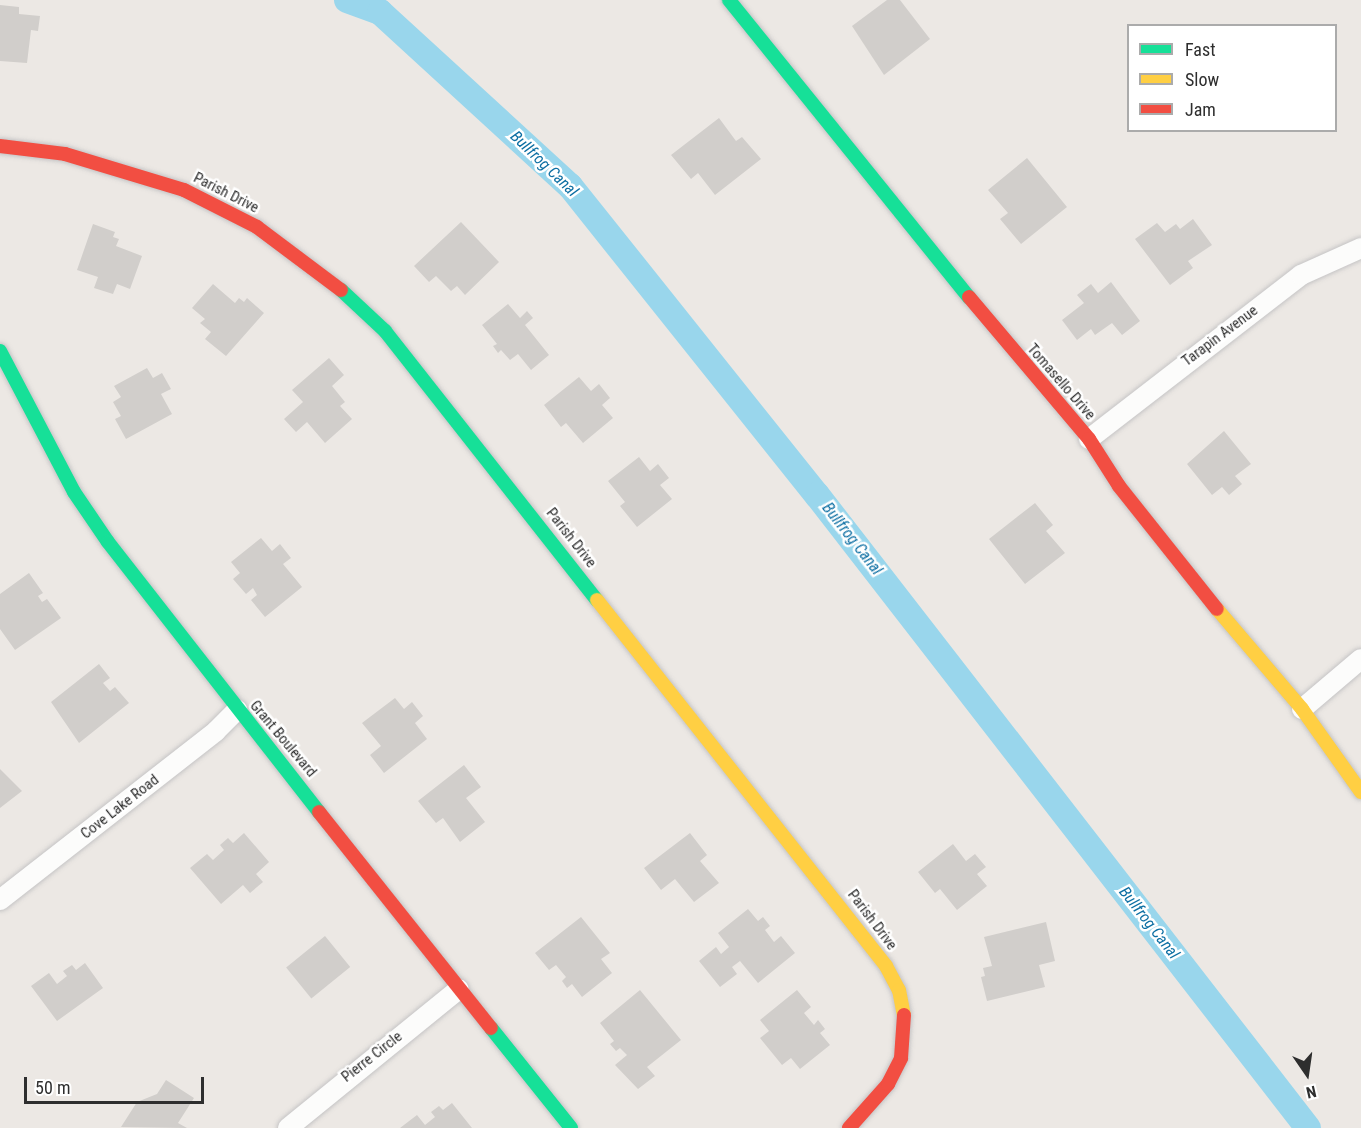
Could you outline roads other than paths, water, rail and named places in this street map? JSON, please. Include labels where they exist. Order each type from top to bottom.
[{"type":"street","name":"Tomasello Drive","points":[[729,0],[1033,376],[1089,439],[1162,540],[1302,709],[1361,792]]},
{"type":"street","name":"Parish Drive","points":[[0,146],[65,154],[184,190],[257,227],[327,277],[386,331],[886,966],[899,990],[905,1017],[901,1058],[888,1084],[849,1128]]},
{"type":"street","name":"Tarapin Avenue","points":[[1089,439],[1301,275],[1361,248]]},
{"type":"street","name":"Grant Boulevard","points":[[0,351],[74,492],[237,710],[571,1128]]},
{"type":"street","points":[[1302,709],[1361,659]]},
{"type":"street","name":"Cove Lake Road","points":[[0,900],[216,731],[237,710]]},
{"type":"street","name":"Pierre Circle","points":[[288,1128],[459,989]]},
{"type":"waterway","name":"Bullfrog Canal","points":[[347,0],[380,12],[570,186],[817,495],[1308,1128]]}]
